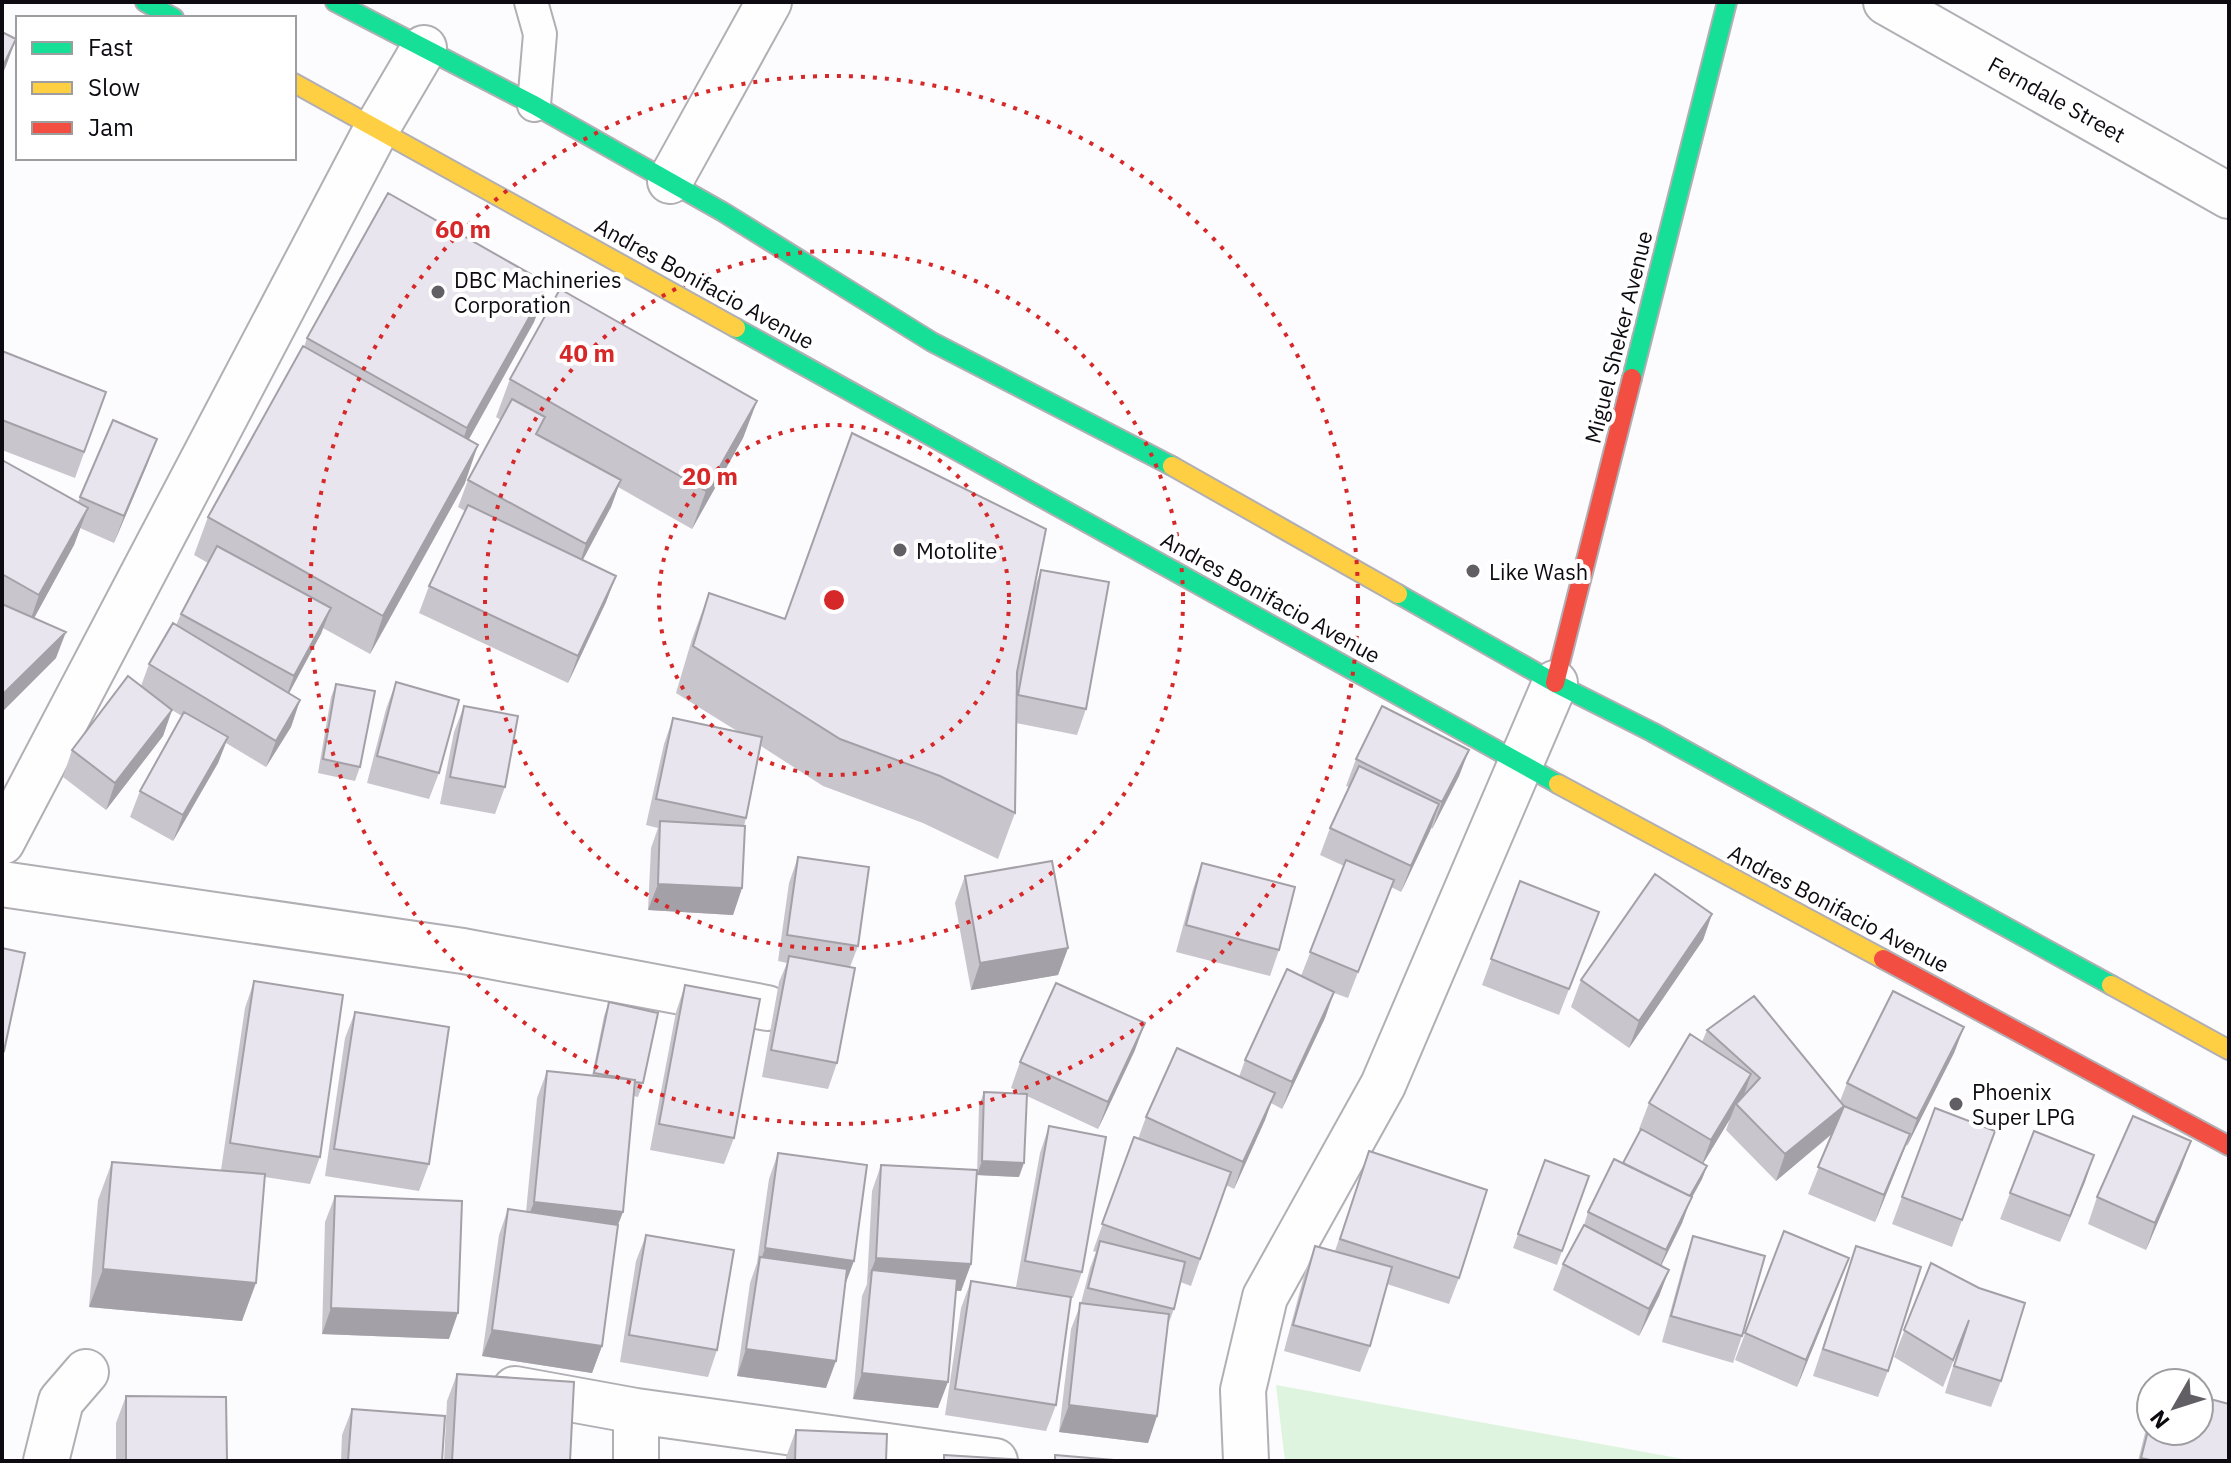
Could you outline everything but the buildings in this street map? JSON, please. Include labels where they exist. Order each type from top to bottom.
[{"type":"main road","points":[[145,2],[170,16]]},
{"type":"main road","points":[[335,2],[534,105],[670,181],[932,342],[1130,442],[1555,683],[1652,732],[2229,1050]]},
{"type":"main road","name":"Miguel Sheker Avenue","points":[[1555,683],[1727,2]]},
{"type":"main road","name":"Andres Bonifacio Avenue","points":[[296,84],[1521,764],[2229,1146]]},
{"type":"street","points":[[670,181],[769,2]]},
{"type":"street","name":"Ferndale Street","points":[[1886,2],[2229,196]]},
{"type":"street","points":[[2,842],[377,128],[424,48]]},
{"type":"street","points":[[1246,1461],[1243,1390],[1265,1297],[1383,1085],[1555,683]]},
{"type":"street","points":[[2,884],[463,951],[767,1008]]},
{"type":"street","points":[[46,1461],[61,1401],[86,1372]]},
{"type":"street","points":[[480,1383],[914,1456],[995,1461]]},
{"type":"street","points":[[636,1411],[636,1461]]},
{"type":"lane","points":[[531,2],[540,34],[534,105]]},
{"type":"green space","points":[[1276,1385],[1694,1461],[1285,1461]]},
{"type":"traffic: fast","points":[[145,2],[170,16]]},
{"type":"traffic: fast","points":[[335,2],[534,105],[723,212],[932,342],[1172,466]]},
{"type":"traffic: fast","points":[[1632,378],[1727,2]]},
{"type":"traffic: fast","points":[[736,328],[1558,784]]},
{"type":"traffic: fast","points":[[1398,594],[1555,683],[1652,732],[2111,985]]},
{"type":"traffic: slow","points":[[296,84],[736,328]]},
{"type":"traffic: slow","points":[[1172,466],[1398,594]]},
{"type":"traffic: slow","points":[[1558,784],[1883,959]]},
{"type":"traffic: slow","points":[[2111,985],[2229,1050]]},
{"type":"traffic: jam","points":[[1555,683],[1632,378]]},
{"type":"traffic: jam","points":[[1883,959],[2229,1146]]},
{"type":"place","name":"DBC Machineries Corporation","points":[[438,292]]},
{"type":"place","name":"Motolite","points":[[900,550]]},
{"type":"place","name":"Like Wash","points":[[1473,571]]},
{"type":"place","name":"Phoenix Super LPG","points":[[1956,1104]]}]
